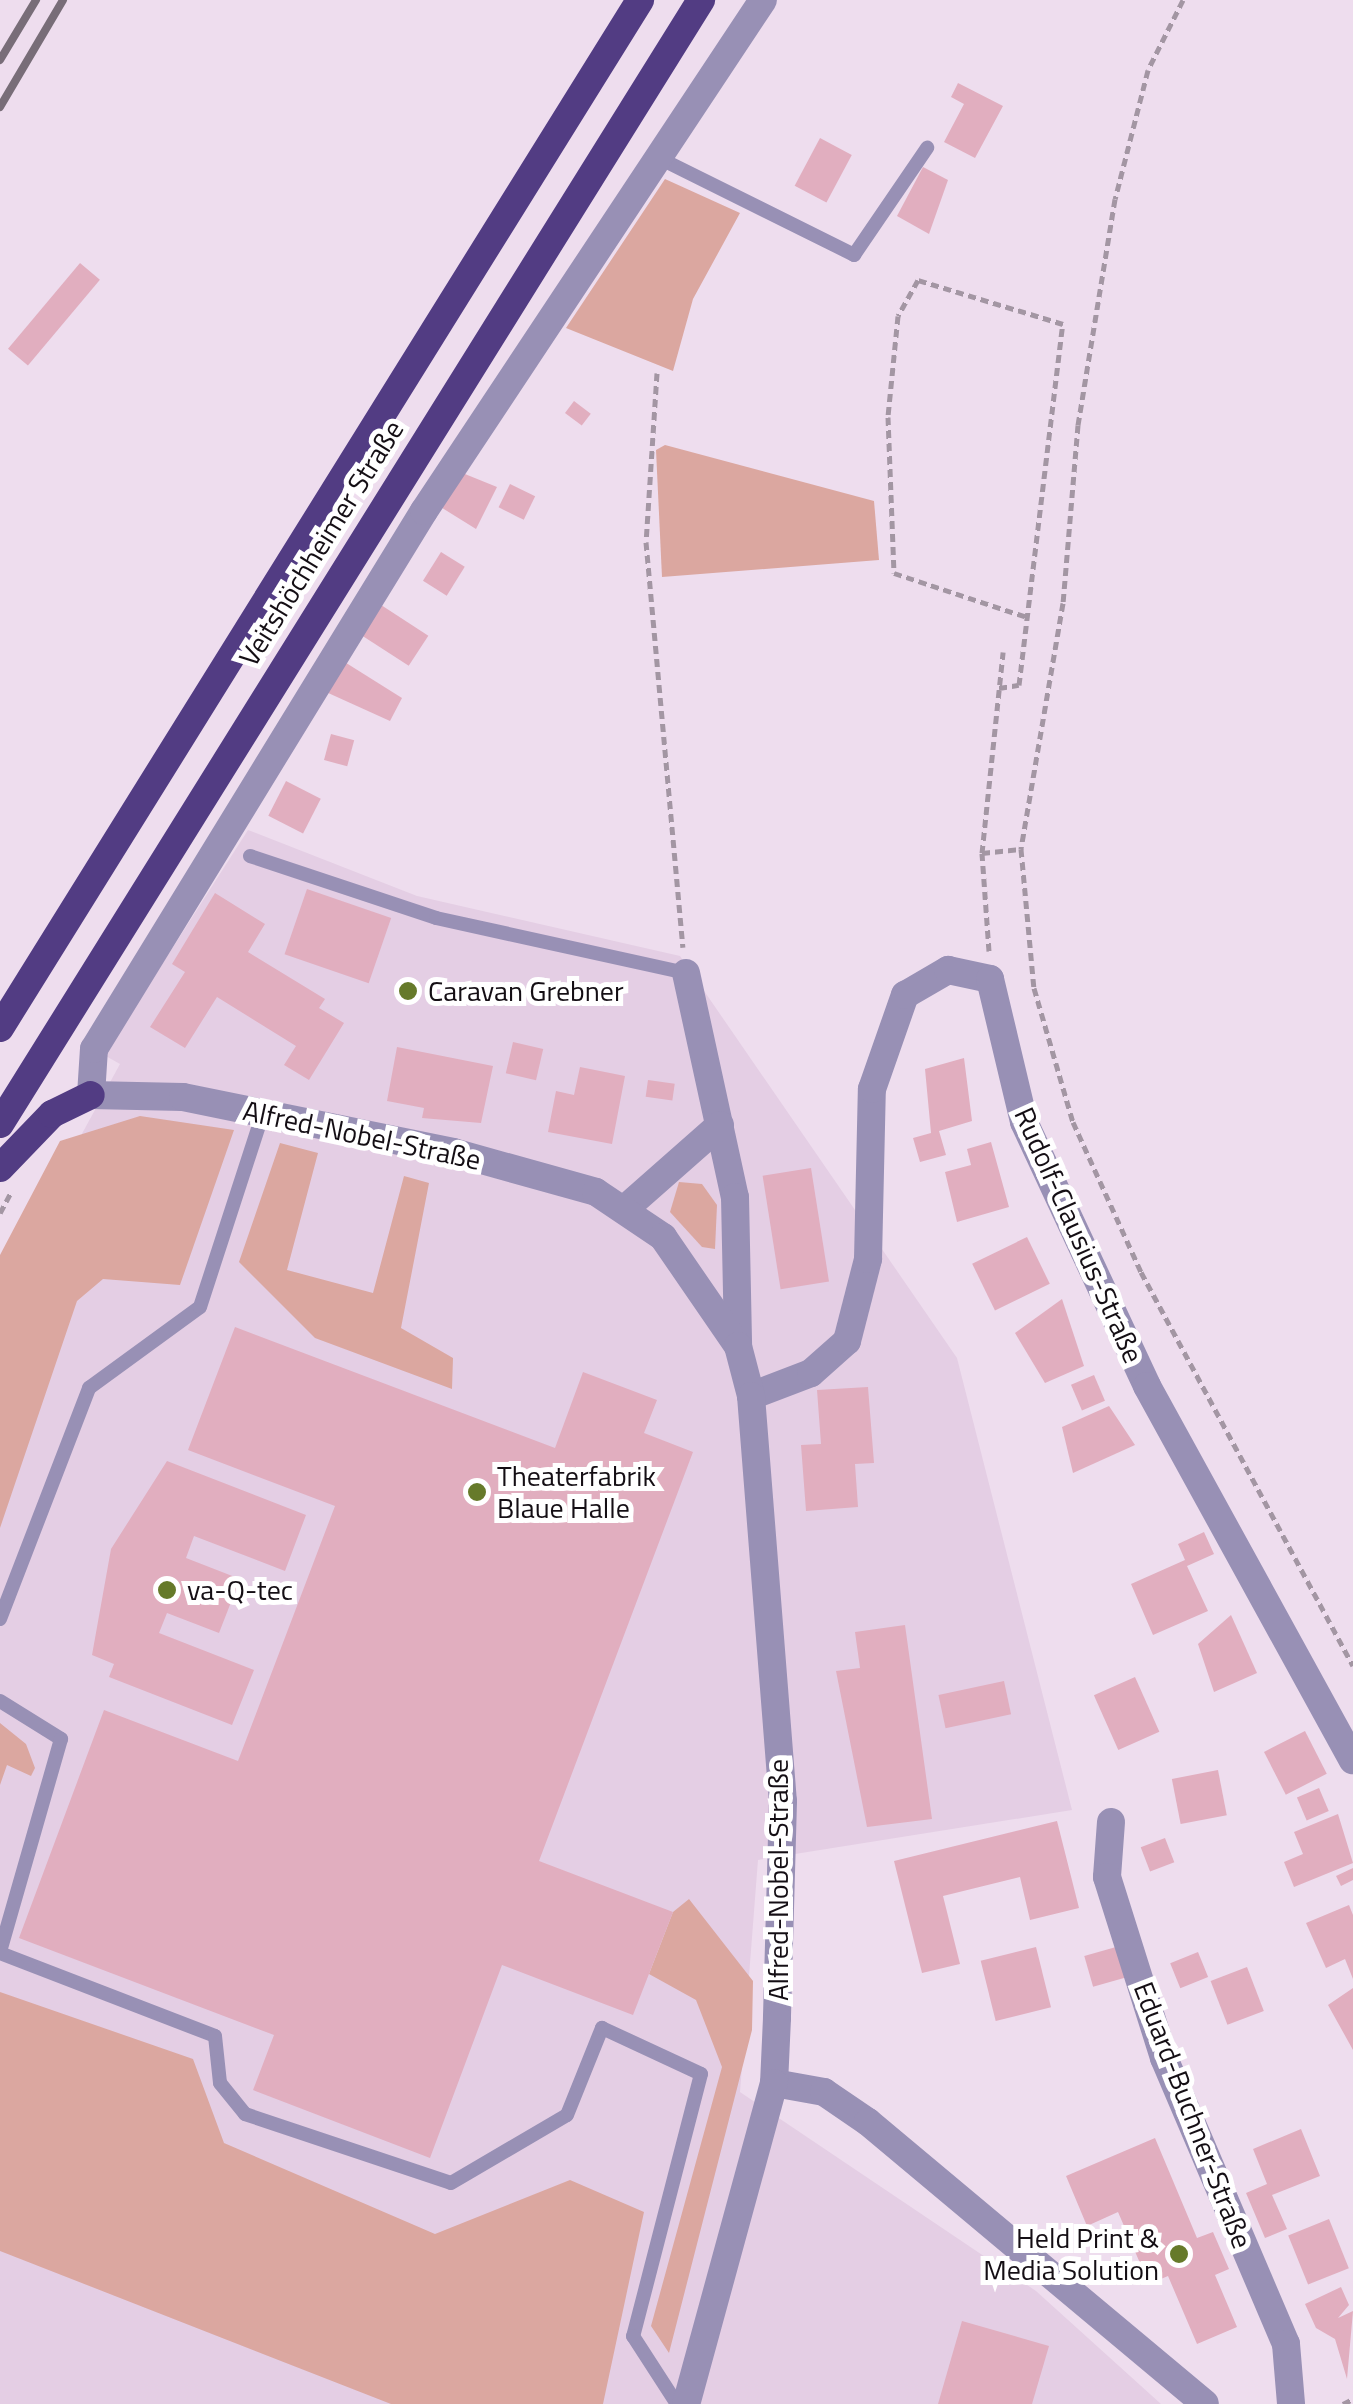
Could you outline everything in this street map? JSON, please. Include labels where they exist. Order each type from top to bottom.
[{"type":"highway","name":"Veitshöchheimer Straße","points":[[0,1028],[640,0]]},
{"type":"highway","name":"Veitshöchheimer Straße","points":[[0,1124],[701,0]]},
{"type":"highway","points":[[0,1168],[52,1114],[91,1095]]},
{"type":"street","points":[[91,1095],[88,1067],[104,1032],[424,511],[763,0]]},
{"type":"street","points":[[750,1396],[811,1373],[848,1341],[868,1259],[872,1088],[905,995],[948,970],[990,979]]},
{"type":"street","name":"Alfred-Nobel-Straße","points":[[686,974],[735,1197],[738,1346],[750,1396],[783,1801],[774,2083],[686,2404]]},
{"type":"street","name":"Rudolf-Clausius-Straße","points":[[990,979],[1024,1122],[1114,1316],[1353,1760]]},
{"type":"street","name":"Alfred-Nobel-Straße","points":[[91,1095],[142,1090],[263,1112],[453,1152],[628,1206],[662,1237],[738,1346]]},
{"type":"street","points":[[628,1206],[720,1125]]},
{"type":"street","name":"Eduard-Buchner-Straße","points":[[1111,1822],[1106,1877],[1164,2058],[1286,2344],[1291,2404]]},
{"type":"street","points":[[774,2083],[824,2092],[868,2122],[1204,2404]]},
{"type":"lane","points":[[660,158],[854,255],[928,148]]},
{"type":"lane","points":[[250,856],[436,918],[686,974]]},
{"type":"lane","points":[[0,1619],[88,1388],[200,1307],[263,1112]]},
{"type":"lane","points":[[0,1701],[61,1739],[0,1953],[215,2036],[220,2083],[245,2114],[451,2183],[567,2116],[602,2028],[702,2074],[632,2336],[677,2404]]},
{"type":"path","points":[[1184,0],[1148,70],[1116,198],[1021,848],[1034,988],[1072,1122],[1260,1505],[1353,1666]]},
{"type":"path","points":[[1000,688],[1019,685],[1063,324],[918,280],[898,316],[888,418],[894,573],[1027,617]]},
{"type":"path","points":[[657,372],[646,542],[686,974]]},
{"type":"path","points":[[990,979],[982,853],[1003,652]]},
{"type":"path","points":[[982,853],[1021,848]]},
{"type":"path","points":[[1343,2404],[1353,2399]]},
{"type":"shaded area","points":[[665,179],[740,213],[693,299],[673,371],[566,328]]},
{"type":"shaded area","points":[[665,445],[874,501],[879,560],[662,577],[656,450]]},
{"type":"shaded area","points":[[248,830],[417,896],[680,956],[957,1358],[1072,1810],[758,1860],[740,2092],[1036,2291],[1161,2404],[0,2404],[0,1284],[120,1064],[104,1055]]},
{"type":"shaded area","points":[[140,1116],[234,1130],[180,1285],[103,1279],[77,1301],[0,1528],[0,1255],[60,1141]]},
{"type":"shaded area","points":[[280,1143],[318,1153],[287,1270],[373,1293],[404,1176],[429,1183],[401,1328],[453,1358],[452,1389],[315,1338],[239,1262]]},
{"type":"shaded area","points":[[679,1182],[702,1184],[717,1205],[715,1249],[702,1247],[670,1212]]},
{"type":"shaded area","points":[[0,1723],[26,1744],[35,1768],[31,1776],[7,1765],[0,1785]]},
{"type":"shaded area","points":[[689,1899],[753,1981],[752,2030],[669,2353],[651,2326],[722,2067],[696,2000],[649,1974],[673,1912]]},
{"type":"shaded area","points":[[0,1992],[193,2059],[224,2143],[435,2234],[570,2180],[644,2212],[603,2404],[391,2404],[0,2251]]},
{"type":"building","points":[[958,83],[1003,106],[975,158],[944,142],[964,104],[951,97]]},
{"type":"building","points":[[820,138],[852,155],[826,203],[795,186]]},
{"type":"building","points":[[923,167],[948,180],[929,234],[897,216]]},
{"type":"building","points":[[80,263],[100,280],[28,366],[8,349]]},
{"type":"building","points":[[574,401],[591,414],[582,426],[565,413]]},
{"type":"building","points":[[460,472],[497,487],[476,529],[439,506]]},
{"type":"building","points":[[510,484],[535,496],[524,520],[499,507]]},
{"type":"building","points":[[441,552],[465,567],[447,596],[423,581]]},
{"type":"building","points":[[378,603],[428,636],[409,666],[358,633]]},
{"type":"building","points":[[343,661],[402,698],[390,721],[326,692]]},
{"type":"building","points":[[331,734],[354,740],[347,766],[324,760]]},
{"type":"building","points":[[286,781],[321,799],[303,833],[268,816]]},
{"type":"building","points":[[307,889],[391,918],[369,983],[285,954]]},
{"type":"building","points":[[215,893],[265,924],[248,952],[325,999],[319,1008],[344,1023],[309,1080],[284,1065],[296,1046],[217,997],[185,1048],[150,1027],[185,972],[172,964]]},
{"type":"building","points":[[513,1042],[543,1049],[536,1080],[506,1073]]},
{"type":"building","points":[[397,1047],[493,1066],[481,1123],[422,1118],[424,1108],[387,1101]]},
{"type":"building","points":[[964,1058],[972,1121],[939,1131],[946,1155],[920,1162],[913,1138],[931,1133],[925,1069]]},
{"type":"building","points":[[580,1067],[625,1076],[612,1144],[548,1132],[556,1091],[574,1095]]},
{"type":"building","points":[[648,1080],[675,1084],[672,1101],[646,1097]]},
{"type":"building","points":[[991,1142],[1009,1207],[957,1222],[945,1172],[971,1165],[967,1149]]},
{"type":"building","points":[[811,1168],[829,1282],[781,1289],[763,1176]]},
{"type":"building","points":[[1027,1237],[1050,1284],[995,1310],[972,1264]]},
{"type":"building","points":[[1062,1299],[1084,1366],[1045,1383],[1015,1333]]},
{"type":"building","points":[[235,1327],[555,1448],[583,1372],[657,1400],[644,1433],[693,1452],[539,1861],[673,1912],[633,2015],[502,1965],[430,2158],[253,2090],[274,2035],[19,1938],[104,1710],[238,1761],[335,1506],[188,1450]]},
{"type":"building","points":[[1094,1375],[1105,1401],[1082,1411],[1071,1385]]},
{"type":"building","points":[[868,1387],[874,1463],[855,1464],[858,1507],[806,1511],[801,1445],[821,1444],[817,1390]]},
{"type":"building","points":[[1109,1406],[1135,1445],[1073,1473],[1062,1427]]},
{"type":"building","name":"va-Q-tec","points":[[167,1461],[306,1515],[285,1571],[194,1536],[186,1558],[240,1579],[219,1633],[167,1613],[159,1633],[254,1670],[232,1725],[109,1677],[114,1664],[92,1655],[111,1549]]},
{"type":"building","points":[[1204,1532],[1214,1554],[1187,1566],[1208,1611],[1153,1635],[1131,1584],[1185,1560],[1178,1544]]},
{"type":"building","points":[[1231,1615],[1257,1673],[1214,1692],[1198,1644]]},
{"type":"building","points":[[905,1625],[932,1819],[867,1827],[836,1671],[860,1668],[855,1632]]},
{"type":"building","points":[[1135,1677],[1159,1732],[1118,1750],[1094,1695]]},
{"type":"building","points":[[1004,1681],[1011,1714],[946,1728],[938,1695]]},
{"type":"building","points":[[1305,1731],[1327,1774],[1286,1795],[1264,1752]]},
{"type":"building","points":[[1218,1770],[1227,1815],[1181,1824],[1172,1779]]},
{"type":"building","points":[[1319,1788],[1329,1811],[1307,1820],[1297,1797]]},
{"type":"building","points":[[1338,1814],[1353,1863],[1294,1887],[1284,1862],[1303,1854],[1294,1832]]},
{"type":"building","points":[[1057,1821],[1079,1908],[1030,1920],[1020,1877],[943,1896],[960,1964],[922,1973],[894,1861]]},
{"type":"building","points":[[1165,1838],[1174,1862],[1150,1872],[1141,1847]]},
{"type":"building","points":[[1353,1868],[1353,1880],[1341,1886],[1336,1876]]},
{"type":"building","points":[[1349,1905],[1353,1915],[1353,1979],[1345,1959],[1326,1968],[1306,1923]]},
{"type":"building","points":[[1036,1947],[1051,2007],[996,2021],[981,1961]]},
{"type":"building","points":[[1116,1947],[1125,1978],[1093,1987],[1084,1956]]},
{"type":"building","points":[[1198,1952],[1208,1977],[1180,1988],[1170,1963]]},
{"type":"building","points":[[1247,1967],[1264,2011],[1227,2025],[1211,1981]]},
{"type":"building","points":[[1353,1988],[1353,2050],[1328,2005]]},
{"type":"building","points":[[1301,2129],[1320,2176],[1272,2195],[1287,2229],[1265,2238],[1246,2193],[1267,2184],[1253,2149]]},
{"type":"building","name":"Held Print & Media Solution","points":[[1155,2138],[1197,2238],[1213,2232],[1229,2269],[1215,2275],[1237,2327],[1197,2344],[1168,2276],[1149,2284],[1118,2212],[1087,2226],[1066,2176]]},
{"type":"building","points":[[1329,2219],[1349,2268],[1308,2285],[1288,2235]]},
{"type":"building","points":[[1341,2287],[1349,2305],[1338,2318],[1353,2311],[1347,2379],[1335,2339],[1316,2328],[1305,2304]]},
{"type":"building","points":[[962,2321],[1049,2346],[1032,2404],[938,2404]]},
{"type":"railway","points":[[0,60],[36,0]]},
{"type":"railway","points":[[0,107],[63,0]]},
{"type":"place","name":"Caravan Grebner","points":[[408,991]]},
{"type":"place","name":"Theaterfabrik Blaue Halle","points":[[477,1492]]},
{"type":"place","name":"va-Q-tec","points":[[167,1590]]},
{"type":"place","name":"Held Print & Media Solution","points":[[1179,2254]]}]
